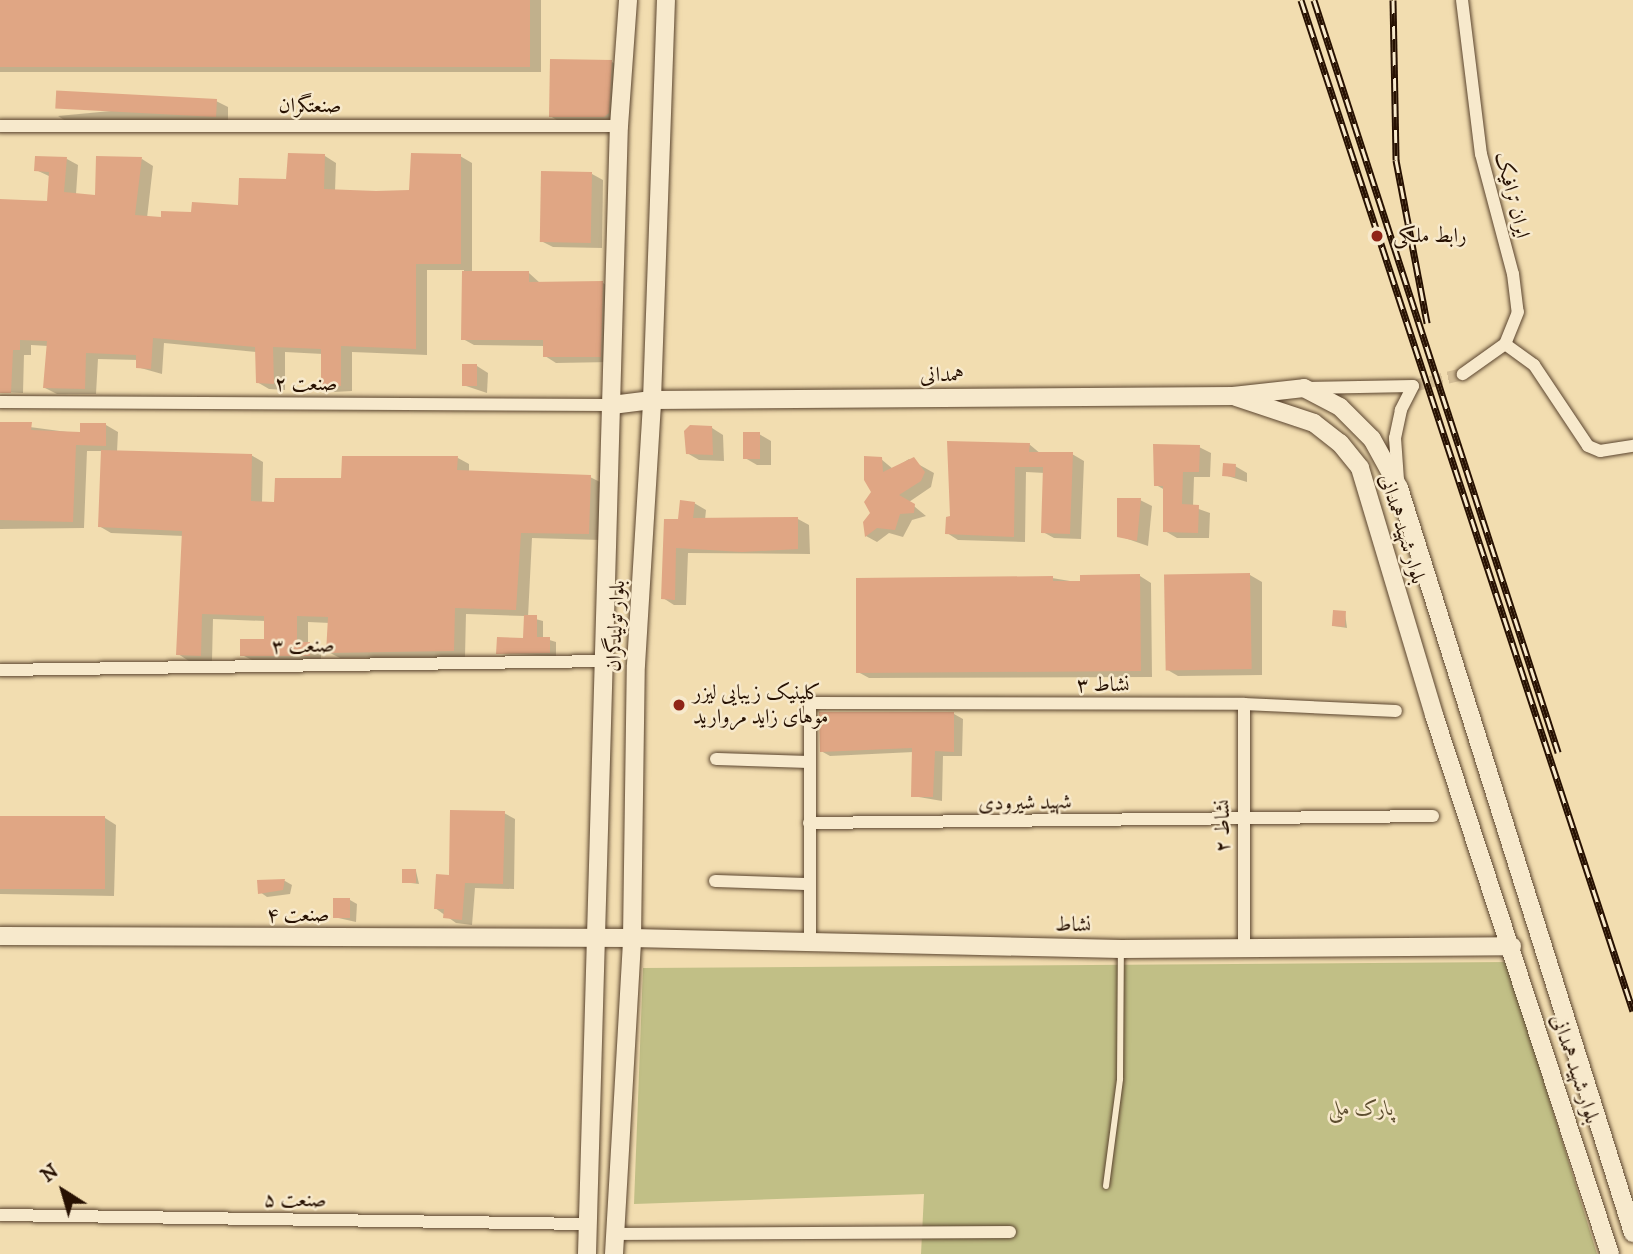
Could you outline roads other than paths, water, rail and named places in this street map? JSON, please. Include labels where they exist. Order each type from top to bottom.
[{"type":"main road","name":"بلوار تولیدگران","points":[[587,1254],[606,661],[619,126],[628,0]]},
{"type":"main road","name":"بلوار تولیدگران","points":[[614,1254],[632,938],[636,664],[652,400],[666,0]]},
{"type":"main road","points":[[1233,396],[1304,388]]},
{"type":"main road","name":"بلوار شهید همدانی","points":[[1304,388],[1340,407],[1359,424],[1399,488],[1633,1233]]},
{"type":"main road","name":"همدانی","points":[[612,405],[652,400],[1233,396]]},
{"type":"main road","name":"بلوار شهید همدانی","points":[[1233,396],[1314,423],[1340,443],[1360,468],[1422,671],[1610,1254]]},
{"type":"main road","points":[[606,661],[636,664]]},
{"type":"main road","points":[[1422,671],[1453,662]]},
{"type":"main road","name":"صنعت ۴","points":[[0,936],[595,940],[632,938]]},
{"type":"main road","name":"نشاط","points":[[632,938],[1121,949],[1512,946]]},
{"type":"street","name":"ایران ترافیک","points":[[1462,0],[1481,154],[1517,292],[1518,312],[1505,344]]},
{"type":"street","name":"صنعتگران","points":[[0,126],[619,126]]},
{"type":"street","points":[[1463,374],[1505,344],[1534,365],[1588,446],[1612,451],[1633,446]]},
{"type":"street","points":[[1304,388],[1413,386],[1401,410],[1395,438],[1399,488]]},
{"type":"street","name":"صنعت ۲","points":[[0,402],[612,405]]},
{"type":"street","name":"صنعت ۳","points":[[0,670],[606,661]]},
{"type":"street","name":"نشاط ۳","points":[[810,762],[810,703],[1244,705],[1396,711]]},
{"type":"street","name":"نشاط ۲","points":[[1244,705],[1244,948]]},
{"type":"street","points":[[716,759],[810,762],[807,884],[810,942]]},
{"type":"street","name":"شهید شیرودی","points":[[809,823],[1433,816]]},
{"type":"street","points":[[715,881],[807,884]]},
{"type":"street","name":"صنعت ۵","points":[[0,1215],[589,1224]]},
{"type":"street","points":[[614,1234],[1010,1232]]},
{"type":"lane","points":[[1106,1186],[1120,1079],[1121,949]]},
{"type":"tunnel","points":[[1413,386],[1463,374]]},
{"type":"railway","points":[[1301,0],[1633,1011]]},
{"type":"railway","points":[[1314,0],[1558,752]]},
{"type":"railway","points":[[1393,0],[1396,160],[1427,323]]},
{"type":"place","name":"رابط ملکی","points":[[1377,236]]},
{"type":"place","name":"کلینیک زیبایی لیزر موهای زاید مروارید","points":[[679,705]]},
{"type":"park label","name":"پارک ملی","points":[[1361,1109]]}]
